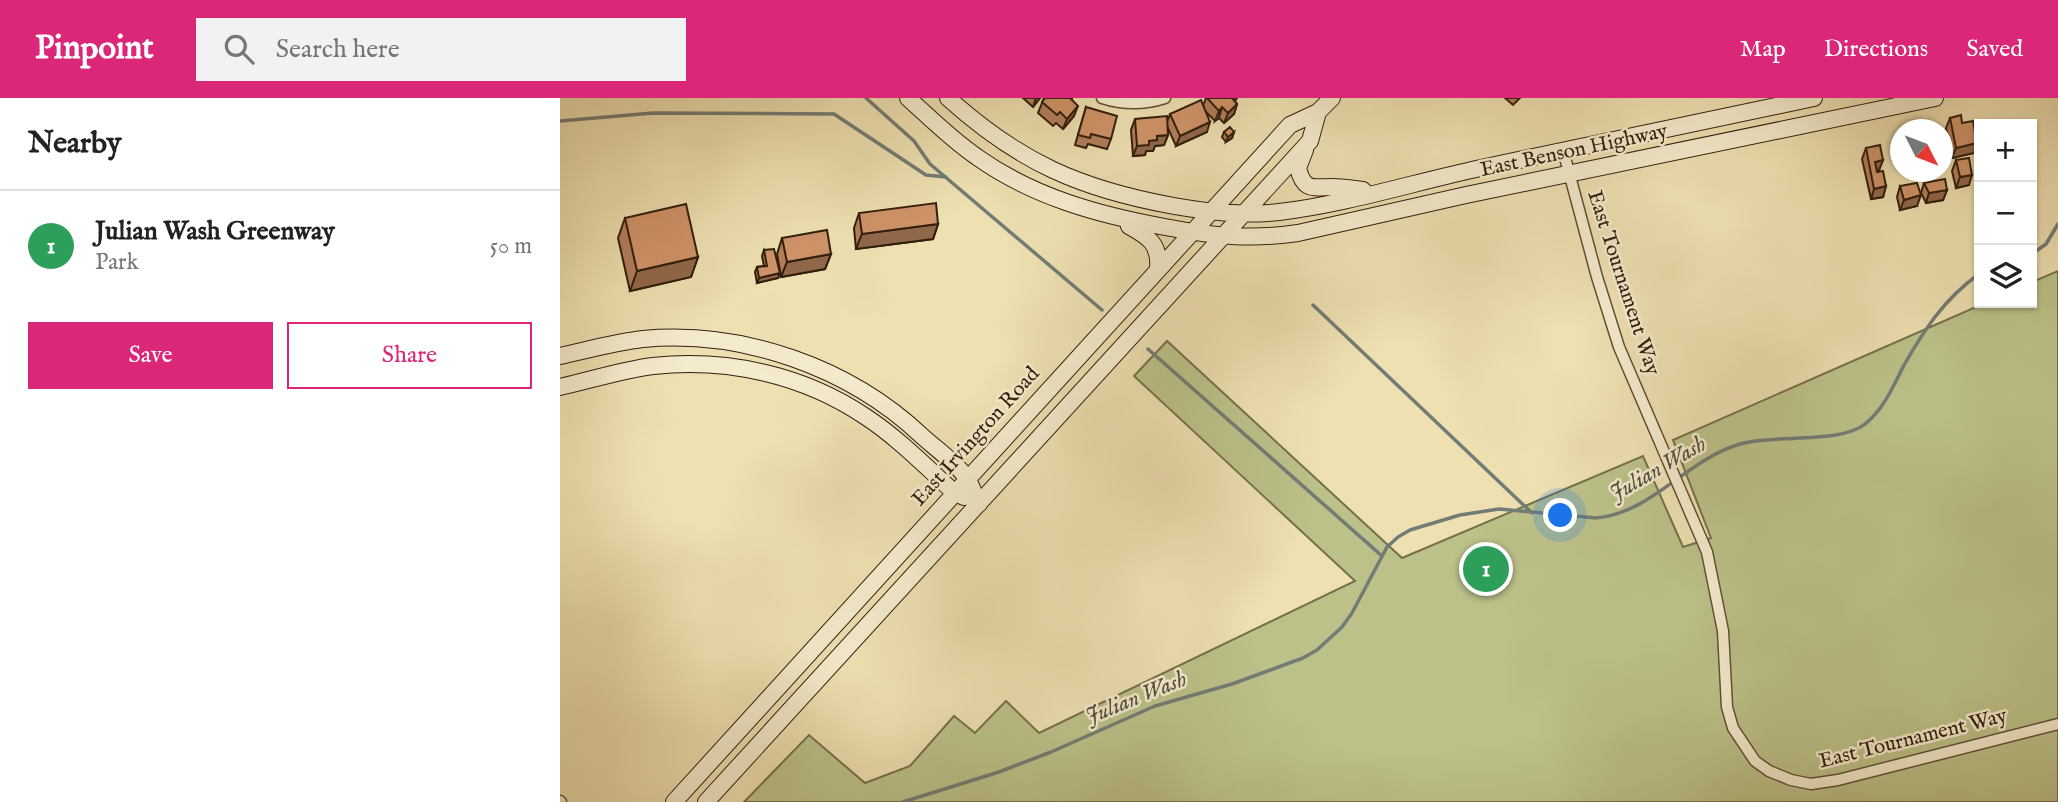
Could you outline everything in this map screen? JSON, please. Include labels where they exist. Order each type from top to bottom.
[{"type":"main road","points":[[908,98],[953,139],[999,172],[1064,202],[1118,219],[1147,236],[1159,256],[1158,269]]},
{"type":"main road","name":"East Benson Highway","points":[[948,98],[992,134],[1049,170],[1086,185],[1127,198],[1242,215],[1280,212],[1814,98]]},
{"type":"main road","name":"East Irvington Road","points":[[674,802],[1290,125],[1318,112],[1332,98]]},
{"type":"main road","name":"East Benson Highway","points":[[1118,219],[1222,237],[1298,233],[1858,106],[1935,98]]},
{"type":"main road","name":"East Irvington Road","points":[[706,802],[1310,141],[1318,112]]},
{"type":"main road","points":[[1310,141],[1298,168],[1306,185],[1314,189],[1333,187],[1375,192]]},
{"type":"main road","points":[[560,356],[642,339],[674,338],[723,341],[790,358],[842,378],[906,421],[967,479],[979,504]]},
{"type":"main road","points":[[560,387],[650,367],[681,364],[736,368],[779,377],[822,391],[867,417],[955,493],[979,504]]},
{"type":"street","points":[[1102,98],[1119,104],[1129,104],[1165,98]]},
{"type":"street","name":"East Tournament Way","points":[[1563,150],[1619,347],[1706,552],[1723,631],[1727,707],[1733,728],[1755,761],[1769,771],[1791,780],[1811,783],[1838,780],[2058,724]]},
{"type":"green space","points":[[2058,271],[2058,802],[744,802],[809,735],[865,783],[910,766],[954,716],[975,733],[1006,701],[1039,733],[1355,581],[1134,376],[1167,341],[1402,558],[1643,456],[1683,547],[1711,538],[1673,440],[1974,308],[2037,308],[2037,280]]},
{"type":"building","points":[[1045,98],[1072,98],[1078,106],[1067,119],[1060,112],[1057,115],[1042,102]]},
{"type":"building","points":[[1207,98],[1232,98],[1237,104],[1228,113],[1222,107],[1219,111]]},
{"type":"building","points":[[1201,100],[1210,122],[1180,136],[1170,114]]},
{"type":"building","points":[[1086,107],[1117,116],[1111,139],[1091,134],[1090,138],[1078,135]]},
{"type":"building","points":[[1961,115],[1962,123],[1973,121],[1974,144],[1956,148],[1953,119],[1950,118]]},
{"type":"building","points":[[1167,116],[1168,135],[1157,136],[1157,140],[1149,141],[1149,145],[1137,146],[1135,119]]},
{"type":"building","points":[[1230,127],[1234,132],[1228,137],[1224,132]]},
{"type":"building","points":[[1880,145],[1883,160],[1875,162],[1877,172],[1883,171],[1886,186],[1874,189],[1866,148]]},
{"type":"building","points":[[1969,158],[1972,175],[1960,177],[1956,160]]},
{"type":"building","points":[[1946,182],[1947,190],[1929,193],[1924,183]]},
{"type":"building","points":[[1917,183],[1921,195],[1904,200],[1900,186]]},
{"type":"building","points":[[936,203],[938,224],[862,234],[859,213]]},
{"type":"building","points":[[686,204],[698,257],[637,271],[625,218]]},
{"type":"building","points":[[827,230],[831,254],[787,262],[782,238]]},
{"type":"building","points":[[774,249],[780,273],[759,278],[757,267],[767,266],[764,250]]},
{"type":"waterway","points":[[866,98],[914,141],[930,164],[1102,310]]},
{"type":"waterway","points":[[560,121],[653,113],[834,114],[926,175],[946,177]]},
{"type":"waterway","name":"Julian Wash","points":[[2037,250],[2046,244],[2058,224]]},
{"type":"waterway","name":"Julian Wash","points":[[903,802],[999,772],[1155,706],[1232,684],[1303,658],[1317,650],[1342,627],[1387,547],[1410,530],[1460,515],[1499,509],[1596,518],[1616,514],[1635,507],[1703,462],[1740,444],[1770,439],[1824,436],[1854,430],[1865,424],[1882,405],[1927,328],[1955,294],[1974,278]]},
{"type":"waterway","points":[[1313,305],[1532,513]]},
{"type":"waterway","points":[[1148,349],[1382,556]]},
{"type":"place","name":"Julian Wash Greenway","points":[[1486,569]]}]
